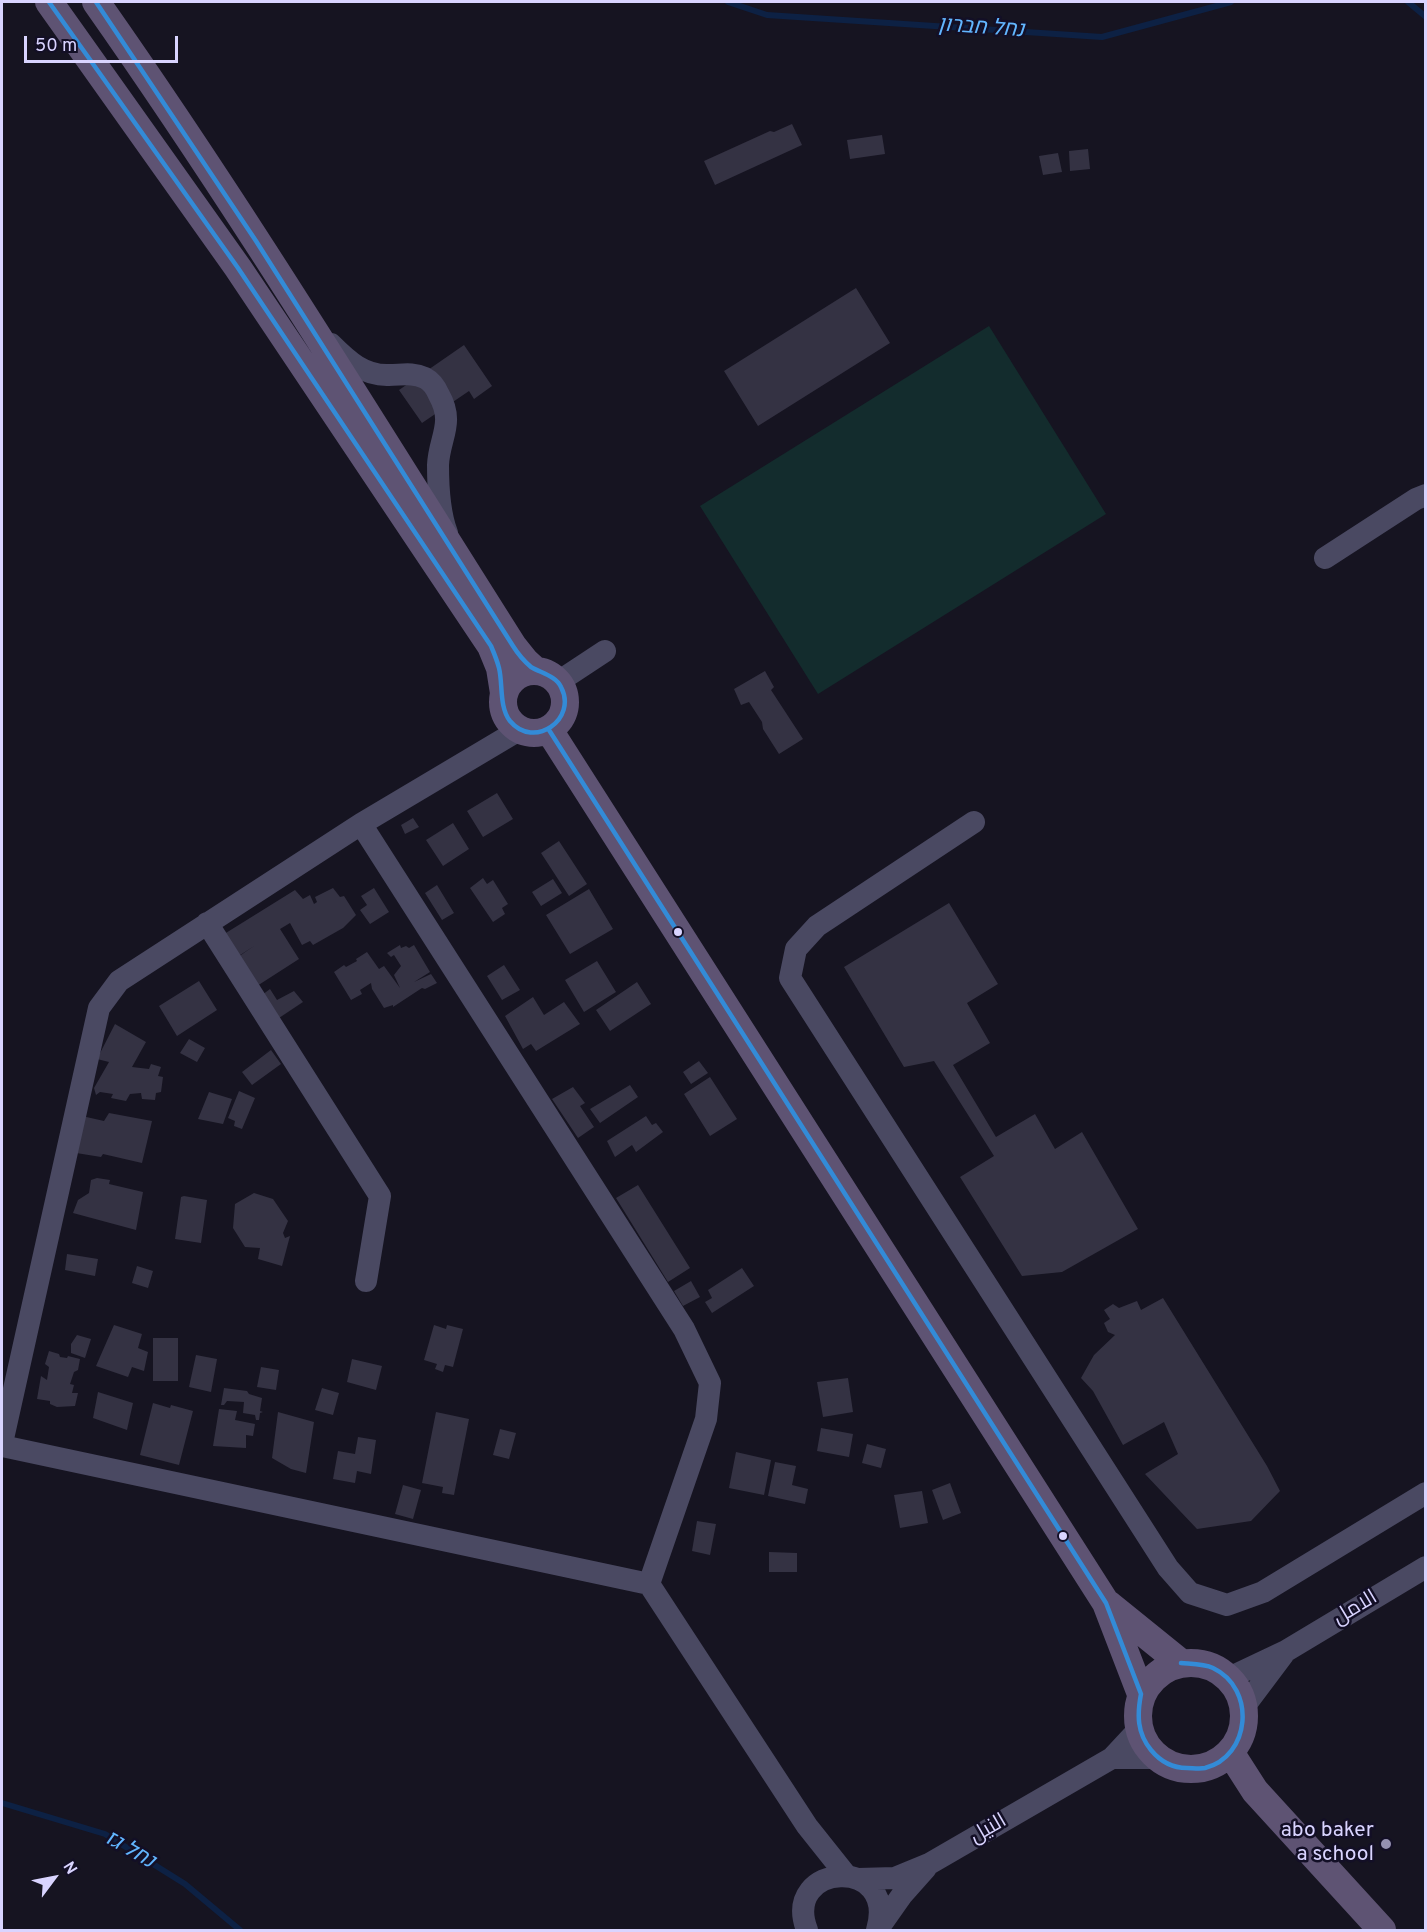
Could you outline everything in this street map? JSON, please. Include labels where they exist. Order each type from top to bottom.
[{"type":"main road","points":[[49,2],[238,268],[490,646],[500,668],[504,693],[503,704],[510,723],[519,730],[529,733],[540,734],[549,730],[558,724],[563,716],[566,706],[565,696],[547,676],[525,661],[513,646],[249,226],[96,2]]},
{"type":"main road","points":[[504,693],[509,683],[526,672],[547,676]]},
{"type":"main road","points":[[549,730],[1107,1604],[1141,1694]]},
{"type":"main road","points":[[1107,1604],[1181,1663]]},
{"type":"main road","points":[[1181,1663],[1198,1663],[1215,1668],[1229,1678],[1244,1707],[1244,1723],[1239,1738],[1230,1752],[1218,1762],[1203,1768],[1179,1768],[1157,1758],[1146,1745],[1139,1729],[1137,1712],[1141,1694],[1151,1679],[1164,1669],[1181,1663]]},
{"type":"main road","points":[[1230,1752],[1255,1791],[1382,1930]]},
{"type":"main road","points":[[1203,1768],[1255,1791]]},
{"type":"street","points":[[309,321],[347,361],[375,375],[411,374],[429,380],[437,390],[446,410],[447,423],[438,463],[440,495],[443,524],[453,552]]},
{"type":"street","points":[[369,465],[364,446],[364,410],[368,397],[376,386],[390,375]]},
{"type":"street","points":[[1325,558],[1425,495]]},
{"type":"street","points":[[547,676],[605,651]]},
{"type":"street","points":[[519,730],[361,824],[119,981],[99,1008],[2,1444],[649,1584],[807,1826],[852,1877],[868,1886],[876,1895],[880,1907],[877,1930]]},
{"type":"street","points":[[974,822],[817,926],[796,949],[790,978],[1168,1568],[1190,1593],[1227,1605],[1263,1592],[1425,1493]]},
{"type":"street","points":[[361,824],[684,1329],[710,1383],[706,1419],[649,1584]]},
{"type":"street","points":[[207,923],[380,1196],[366,1281]]},
{"type":"street","name":"الامل","points":[[1229,1678],[1286,1651],[1425,1567]]},
{"type":"street","name":"الامل","points":[[1244,1707],[1286,1651]]},
{"type":"street","name":"النيل","points":[[810,1890],[820,1881],[833,1876],[895,1878],[929,1864],[1112,1758],[1139,1729]]},
{"type":"street","points":[[1112,1758],[1157,1758]]},
{"type":"street","points":[[801,1926],[804,1902],[810,1890],[818,1860],[807,1826]]},
{"type":"street","points":[[877,1930],[902,1895],[929,1864]]},
{"type":"green space","points":[[989,326],[1106,514],[818,694],[700,506]]},
{"type":"building","points":[[792,124],[802,145],[715,185],[704,161],[770,131],[774,132]]},
{"type":"building","points":[[882,135],[885,154],[850,159],[847,140]]},
{"type":"building","points":[[1088,149],[1090,169],[1070,171],[1069,151]]},
{"type":"building","points":[[1058,153],[1062,172],[1043,175],[1039,156]]},
{"type":"building","points":[[856,288],[890,343],[758,426],[724,371]]},
{"type":"building","points":[[464,345],[492,386],[474,399],[469,391],[422,423],[399,390]]},
{"type":"building","points":[[765,671],[774,687],[771,690],[803,739],[779,754],[749,702],[741,705],[734,689]]},
{"type":"building","points":[[497,793],[513,819],[483,837],[467,811]]},
{"type":"building","points":[[413,818],[419,827],[405,834],[401,825]]},
{"type":"building","points":[[453,823],[469,849],[443,866],[426,840]]},
{"type":"building","points":[[559,841],[587,884],[569,896],[541,853]]},
{"type":"building","points":[[483,878],[487,884],[493,880],[508,904],[502,908],[505,914],[493,922],[470,888]]},
{"type":"building","points":[[553,879],[562,893],[541,906],[532,892]]},
{"type":"building","points":[[437,885],[454,913],[442,920],[425,893]]},
{"type":"building","points":[[333,888],[340,897],[344,896],[356,915],[343,928],[313,945],[310,941],[302,945],[290,923],[280,929],[299,959],[257,986],[238,957],[254,946],[234,959],[221,936],[295,890],[303,899],[310,895],[314,904],[317,902],[315,897]]},
{"type":"building","points":[[374,888],[389,912],[370,924],[360,910],[367,905],[361,896]]},
{"type":"building","points":[[589,889],[613,929],[570,954],[546,915]]},
{"type":"building","points":[[949,903],[998,984],[967,1003],[990,1043],[953,1065],[996,1137],[1035,1114],[1055,1149],[1082,1132],[1138,1229],[1062,1272],[1022,1276],[960,1177],[994,1156],[934,1061],[904,1067],[844,967]]},
{"type":"building","points":[[400,945],[401,948],[406,946],[409,948],[414,945],[430,972],[414,982],[431,974],[437,983],[425,989],[422,988],[393,1007],[393,1005],[384,1008],[372,989],[371,983],[360,990],[362,994],[351,1000],[334,972],[344,965],[346,967],[357,961],[356,959],[367,952],[379,969],[384,966],[400,988],[394,975],[401,966],[394,955],[391,957],[387,953]]},
{"type":"building","points":[[597,961],[616,992],[584,1012],[565,980]]},
{"type":"building","points":[[504,965],[520,990],[502,1000],[487,976]]},
{"type":"building","points":[[199,981],[217,1010],[177,1036],[159,1006]]},
{"type":"building","points":[[637,982],[651,1004],[610,1031],[596,1010]]},
{"type":"building","points":[[270,989],[277,1000],[294,991],[303,1002],[276,1020],[262,995]]},
{"type":"building","points":[[533,997],[544,1015],[564,1002],[580,1024],[536,1051],[531,1044],[523,1049],[505,1016]]},
{"type":"building","points":[[115,1024],[146,1042],[132,1067],[149,1069],[151,1064],[161,1067],[158,1076],[163,1077],[161,1092],[156,1093],[155,1100],[142,1099],[141,1093],[130,1094],[126,1101],[111,1098],[113,1094],[100,1092],[96,1095],[94,1088],[109,1062],[97,1059]]},
{"type":"building","points":[[189,1039],[205,1048],[197,1062],[180,1053]]},
{"type":"building","points":[[271,1050],[281,1064],[252,1085],[242,1072]]},
{"type":"building","points":[[699,1061],[708,1073],[691,1084],[683,1072]]},
{"type":"building","points":[[710,1077],[737,1119],[710,1136],[684,1094]]},
{"type":"building","points":[[630,1085],[638,1097],[600,1123],[590,1109]]},
{"type":"building","points":[[573,1087],[585,1103],[580,1106],[594,1127],[578,1138],[552,1099]]},
{"type":"building","points":[[239,1091],[255,1098],[242,1129],[234,1126],[235,1121],[228,1118]]},
{"type":"building","points":[[209,1092],[232,1099],[223,1124],[198,1119]]},
{"type":"building","points":[[109,1113],[152,1121],[142,1163],[103,1154],[101,1157],[70,1152],[82,1116],[104,1121]]},
{"type":"building","points":[[646,1116],[652,1125],[656,1123],[663,1132],[636,1152],[632,1145],[615,1157],[607,1141]]},
{"type":"building","points":[[97,1178],[110,1180],[109,1184],[143,1192],[136,1230],[73,1213],[78,1200],[89,1193],[91,1180]]},
{"type":"building","points":[[638,1185],[690,1268],[668,1282],[616,1198]]},
{"type":"building","points":[[254,1193],[273,1199],[288,1221],[283,1233],[285,1238],[290,1236],[282,1266],[258,1259],[260,1248],[245,1247],[233,1228],[235,1204]]},
{"type":"building","points":[[181,1197],[207,1200],[201,1243],[175,1239]]},
{"type":"building","points":[[67,1254],[98,1259],[95,1276],[65,1270]]},
{"type":"building","points":[[137,1266],[153,1271],[148,1288],[132,1283]]},
{"type":"building","points":[[742,1268],[754,1286],[712,1313],[705,1302],[712,1298],[708,1290]]},
{"type":"building","points":[[691,1281],[700,1297],[683,1306],[674,1291]]},
{"type":"building","points":[[1163,1298],[1267,1466],[1280,1491],[1251,1521],[1197,1529],[1145,1474],[1178,1454],[1164,1422],[1123,1445],[1093,1391],[1081,1378],[1094,1355],[1115,1335],[1108,1332],[1104,1323],[1110,1319],[1104,1310],[1113,1304],[1119,1308],[1137,1301],[1141,1310]]},
{"type":"building","points":[[114,1325],[142,1334],[138,1348],[148,1352],[144,1371],[132,1367],[128,1377],[96,1366]]},
{"type":"building","points":[[434,1325],[446,1329],[447,1325],[463,1329],[453,1367],[445,1365],[443,1372],[435,1369],[437,1364],[424,1360]]},
{"type":"building","points":[[77,1335],[91,1339],[85,1358],[71,1353],[71,1344]]},
{"type":"building","points":[[153,1338],[178,1338],[178,1381],[153,1381]]},
{"type":"building","points":[[49,1351],[59,1354],[60,1357],[80,1359],[78,1370],[74,1372],[70,1384],[74,1385],[72,1393],[78,1393],[75,1406],[57,1407],[50,1404],[50,1401],[37,1399],[41,1376],[47,1380],[49,1367],[45,1364]]},
{"type":"building","points":[[196,1355],[217,1359],[211,1392],[189,1387]]},
{"type":"building","points":[[352,1359],[382,1366],[376,1390],[347,1382]]},
{"type":"building","points":[[261,1367],[279,1370],[276,1390],[257,1387]]},
{"type":"building","points":[[848,1378],[853,1412],[823,1417],[817,1382]]},
{"type":"building","points":[[224,1388],[247,1391],[249,1394],[262,1398],[260,1411],[263,1412],[260,1413],[259,1420],[256,1420],[255,1415],[243,1413],[244,1402],[227,1401],[221,1405]]},
{"type":"building","points":[[322,1388],[339,1393],[333,1415],[315,1410]]},
{"type":"building","points":[[98,1392],[133,1403],[127,1430],[93,1418]]},
{"type":"building","points":[[153,1403],[193,1411],[179,1465],[140,1455]]},
{"type":"building","points":[[219,1409],[237,1411],[235,1420],[255,1424],[253,1436],[246,1435],[246,1448],[213,1446]]},
{"type":"building","points":[[278,1412],[314,1422],[306,1473],[291,1469],[272,1458]]},
{"type":"building","points":[[436,1412],[469,1419],[454,1495],[442,1493],[443,1487],[422,1483]]},
{"type":"building","points":[[821,1428],[853,1434],[849,1457],[817,1451]]},
{"type":"building","points":[[500,1429],[516,1433],[509,1459],[493,1455]]},
{"type":"building","points":[[358,1437],[376,1440],[371,1474],[357,1471],[355,1483],[333,1479],[338,1451],[355,1454]]},
{"type":"building","points":[[867,1444],[886,1449],[881,1468],[862,1463]]},
{"type":"building","points":[[736,1452],[771,1460],[764,1495],[729,1488]]},
{"type":"building","points":[[775,1462],[796,1466],[792,1485],[808,1489],[805,1504],[768,1496]]},
{"type":"building","points":[[950,1483],[961,1513],[943,1520],[932,1490]]},
{"type":"building","points":[[403,1485],[421,1490],[413,1519],[395,1514]]},
{"type":"building","points":[[922,1491],[928,1523],[900,1528],[894,1495]]},
{"type":"building","points":[[697,1521],[716,1524],[710,1555],[692,1551]]},
{"type":"building","points":[[769,1552],[797,1553],[797,1572],[769,1572]]},
{"type":"waterway","name":"נחל חברון","points":[[728,2],[767,15],[1102,37],[1231,2]]},
{"type":"waterway","name":"נחל חברון","points":[[1408,2],[1426,17]]},
{"type":"waterway","name":"נחל גז","points":[[2,1803],[105,1834],[185,1884],[240,1930]]},
{"type":"transit line","points":[[49,2],[238,268],[491,646],[499,668],[504,709],[510,721],[520,729],[530,732],[551,727],[564,710],[565,699],[559,683],[531,667],[515,649],[256,241],[96,2]]},
{"type":"transit line","points":[[549,730],[1106,1603],[1141,1694]]},
{"type":"transit line","points":[[1141,1694],[1139,1709],[1141,1730],[1146,1744],[1158,1757],[1182,1768],[1205,1768],[1220,1761],[1231,1751],[1239,1737],[1242,1706],[1237,1691],[1227,1678],[1213,1668],[1181,1663]]},
{"type":"place","name":"abo baker a school","points":[[1386,1844]]}]
